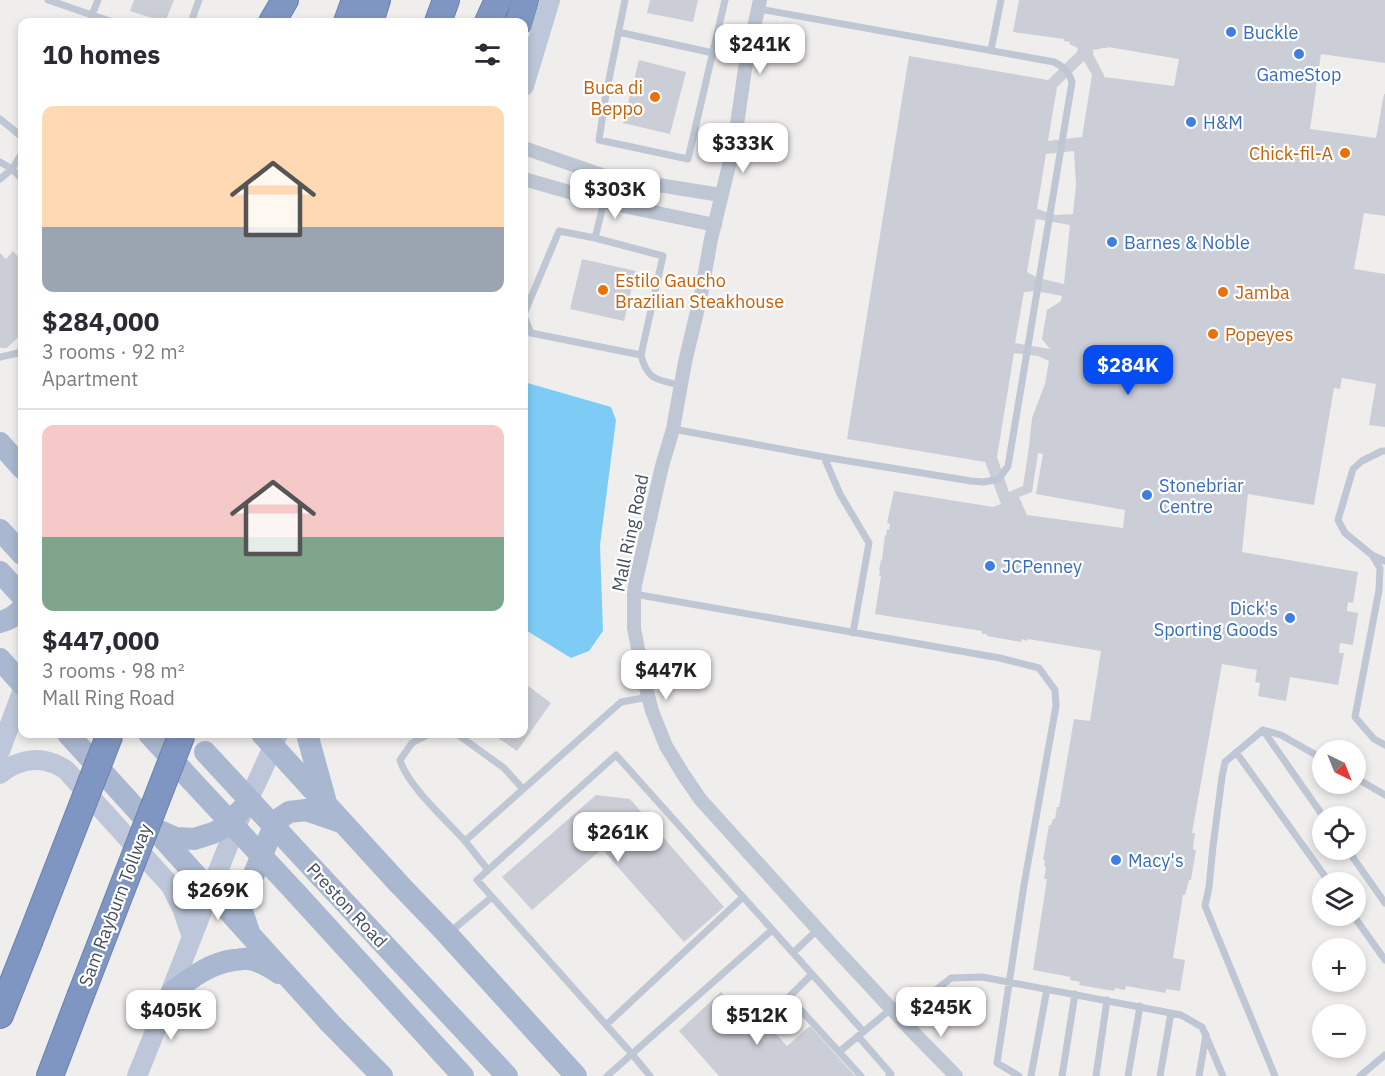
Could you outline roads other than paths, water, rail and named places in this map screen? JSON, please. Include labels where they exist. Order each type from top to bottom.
[{"type":"highway","points":[[274,18],[285,0]]},
{"type":"highway","points":[[348,18],[355,0]]},
{"type":"highway","points":[[371,18],[377,0]]},
{"type":"highway","points":[[439,18],[446,0]]},
{"type":"highway","points":[[490,18],[498,0]]},
{"type":"highway","points":[[0,1015],[108,738]]},
{"type":"highway","name":"Sam Rayburn Tollway","points":[[50,1076],[180,738]]},
{"type":"main road","points":[[273,18],[279,0]]},
{"type":"main road","points":[[528,73],[550,0]]},
{"type":"main road","points":[[0,443],[18,462]]},
{"type":"main road","points":[[1,531],[18,550]]},
{"type":"main road","points":[[0,572],[18,592]]},
{"type":"main road","points":[[0,622],[18,612]]},
{"type":"main road","points":[[0,659],[18,679]]},
{"type":"main road","points":[[0,751],[18,703]]},
{"type":"main road","points":[[72,738],[291,980],[382,1076]]},
{"type":"main road","name":"Preston Road","points":[[152,738],[463,1076]]},
{"type":"main road","name":"Preston Road","points":[[192,738],[507,1076]]},
{"type":"main road","points":[[136,1076],[172,992],[271,738],[335,814],[576,1076]]},
{"type":"main road","points":[[308,738],[335,814]]},
{"type":"main road","points":[[0,774],[18,763],[34,760],[51,762],[66,770],[171,886],[192,937]]},
{"type":"main road","points":[[153,829],[176,838],[194,839],[225,827],[244,807]]},
{"type":"main road","points":[[250,935],[242,911],[242,903],[276,821],[289,812],[300,810],[335,814]]},
{"type":"main road","points":[[172,992],[210,967],[227,961],[248,959],[267,966],[291,980]]},
{"type":"street","name":"Mall Ring Road","points":[[759,4],[745,69],[734,145],[680,385],[673,429],[634,585],[634,628],[656,722],[666,746],[694,791],[948,1073]]},
{"type":"street","points":[[528,149],[608,177],[721,195]]},
{"type":"street","points":[[528,180],[604,202],[715,225]]},
{"type":"lane","points":[[48,0],[89,18]]},
{"type":"lane","points":[[91,18],[98,0]]},
{"type":"lane","points":[[193,18],[200,0]]},
{"type":"lane","points":[[625,0],[606,94],[600,140],[688,159],[725,0]]},
{"type":"lane","points":[[991,50],[1000,0]]},
{"type":"lane","points":[[673,429],[971,481],[984,482],[999,479],[1008,466],[1072,82],[1069,74],[1062,66],[1054,62],[759,4]]},
{"type":"lane","points":[[618,32],[713,53]]},
{"type":"lane","points":[[0,119],[18,134]]},
{"type":"lane","points":[[0,179],[12,169],[18,159]]},
{"type":"lane","points":[[0,162],[18,175]]},
{"type":"lane","points":[[596,238],[604,202]]},
{"type":"lane","points":[[528,305],[559,231],[596,238],[663,256],[641,355],[644,368],[657,380],[680,385]]},
{"type":"lane","points":[[528,325],[531,333],[641,355]]},
{"type":"lane","points":[[0,357],[18,353]]},
{"type":"lane","points":[[1385,451],[1362,461],[1353,469],[1338,520],[1345,533],[1371,555],[1380,568],[1355,717],[1374,739],[1385,746]]},
{"type":"lane","points":[[824,457],[840,494],[869,543],[853,633]]},
{"type":"lane","points":[[1371,555],[1385,561]]},
{"type":"lane","points":[[634,594],[1000,658],[1039,668],[1055,690],[1056,705],[1024,885],[997,1063],[1019,1076]]},
{"type":"lane","points":[[465,841],[621,702],[649,697]]},
{"type":"lane","points":[[1263,730],[1225,762],[1205,906],[1275,1076]]},
{"type":"lane","points":[[1263,730],[1281,735],[1312,753]]},
{"type":"lane","points":[[1263,730],[1316,806]]},
{"type":"lane","points":[[421,738],[412,743],[400,760],[402,768],[419,792],[465,841],[488,870]]},
{"type":"lane","points":[[463,738],[504,768],[523,789]]},
{"type":"lane","points":[[1236,752],[1322,872]]},
{"type":"lane","points":[[650,1076],[477,880],[616,755],[812,974],[861,1034],[891,1074],[889,1076]]},
{"type":"lane","points":[[1366,784],[1385,795]]},
{"type":"lane","points":[[1355,860],[1385,903]]},
{"type":"lane","points":[[447,934],[492,897]]},
{"type":"lane","points":[[606,1025],[743,897]]},
{"type":"lane","points":[[1361,926],[1385,960]]},
{"type":"lane","points":[[794,953],[818,929]]},
{"type":"lane","points":[[607,1076],[772,930]]},
{"type":"lane","points":[[812,974],[789,997],[861,1076]]},
{"type":"lane","points":[[903,1022],[926,998],[951,978],[982,977],[1181,1015],[1202,1027],[1222,1076]]},
{"type":"lane","points":[[1030,1076],[1047,989]]},
{"type":"lane","points":[[1062,1076],[1075,994]]},
{"type":"lane","points":[[1095,1076],[1107,1000]]},
{"type":"lane","points":[[1128,1076],[1140,1006]]},
{"type":"lane","points":[[840,1052],[891,1009]]},
{"type":"lane","points":[[1160,1076],[1171,1013]]},
{"type":"lane","points":[[1199,1076],[1206,1035]]},
{"type":"lane","points":[[1360,1076],[1385,1055]]},
{"type":"water","points":[[528,383],[611,407],[616,420],[600,545],[603,631],[589,651],[571,658],[528,631]]},
{"type":"place","name":"Buckle","points":[[1231,32]]},
{"type":"place","name":"GameStop","points":[[1299,54]]},
{"type":"place","name":"Buca di Beppo","points":[[655,97]]},
{"type":"place","name":"H&M","points":[[1191,122]]},
{"type":"place","name":"Chick-fil-A","points":[[1345,153]]},
{"type":"place","name":"Barnes & Noble","points":[[1112,242]]},
{"type":"place","name":"Estilo Gaucho Brazilian Steakhouse","points":[[603,290]]},
{"type":"place","name":"Jamba","points":[[1223,292]]},
{"type":"place","name":"Popeyes","points":[[1213,334]]},
{"type":"place","name":"Stonebriar Centre","points":[[1147,495]]},
{"type":"place","name":"JCPenney","points":[[990,566]]},
{"type":"place","name":"Dick's Sporting Goods","points":[[1290,618]]},
{"type":"place","name":"Macy's","points":[[1116,860]]}]
